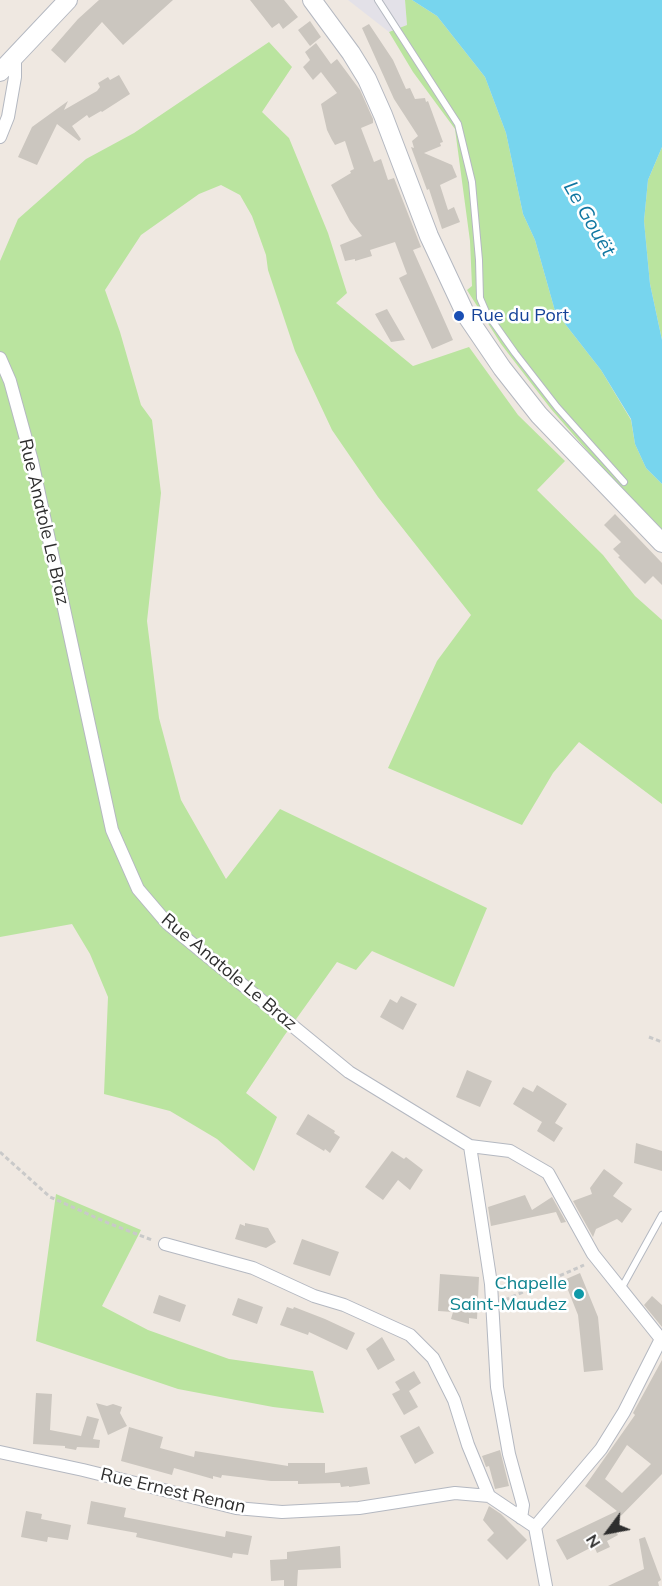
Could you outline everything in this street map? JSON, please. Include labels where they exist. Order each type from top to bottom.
[{"type":"street","points":[[0,72],[68,0]]},
{"type":"street","points":[[312,0],[367,79],[429,236],[466,315],[502,368],[539,415],[662,543]]},
{"type":"street","points":[[0,137],[8,117],[15,77],[15,56]]},
{"type":"street","name":"Rue Anatole Le Braz","points":[[0,358],[10,381],[35,472],[112,830],[138,889],[167,923],[349,1072],[470,1146]]},
{"type":"street","points":[[520,1518],[523,1505],[509,1454],[497,1387],[492,1305],[483,1226],[470,1146],[510,1151],[548,1173],[597,1259],[662,1340],[602,1449],[535,1527]]},
{"type":"street","points":[[165,1244],[252,1268],[314,1296],[344,1305],[410,1335],[433,1358],[454,1400],[468,1446],[489,1496],[535,1527],[546,1586]]},
{"type":"street","name":"Rue Ernest Renan","points":[[0,1452],[236,1508],[282,1512],[359,1509],[455,1493],[489,1496]]},
{"type":"lane","points":[[378,0],[458,124],[472,182],[480,298],[486,312],[557,407],[624,482]]},
{"type":"lane","points":[[621,1289],[662,1215]]},
{"type":"path","points":[[649,1037],[662,1042]]},
{"type":"path","points":[[0,1152],[50,1197],[108,1223],[165,1244]]},
{"type":"path","points":[[492,1305],[597,1259]]},
{"type":"shaded area","points":[[348,0],[405,0],[407,25],[389,32]]},
{"type":"green space","points":[[405,0],[412,0],[437,16],[485,77],[506,133],[523,214],[535,240],[555,311],[601,370],[631,420],[635,444],[646,468],[662,484],[662,531],[611,478],[551,409],[501,344],[467,290],[472,286],[470,241],[455,129],[413,72],[389,32],[407,25]]},
{"type":"green space","points":[[269,42],[292,67],[262,112],[289,138],[328,233],[347,293],[336,303],[413,366],[469,347],[518,415],[565,461],[537,490],[603,555],[635,596],[662,620],[662,804],[579,742],[553,773],[522,825],[388,768],[437,661],[471,615],[378,497],[332,430],[295,351],[268,270],[266,255],[252,216],[240,195],[221,185],[199,194],[141,235],[105,290],[141,405],[152,420],[161,493],[147,621],[159,718],[181,800],[226,879],[280,809],[487,908],[454,987],[372,951],[356,970],[337,962],[246,1093],[277,1117],[254,1171],[217,1139],[170,1111],[104,1094],[108,997],[90,954],[72,924],[0,937],[0,261],[18,219],[86,159],[134,133]]},
{"type":"green space","points":[[662,147],[662,340],[650,284],[644,221],[648,180]]},
{"type":"green space","points":[[56,1194],[141,1230],[102,1306],[148,1330],[229,1359],[313,1371],[324,1413],[273,1407],[178,1389],[36,1341]]},
{"type":"water","name":"Le Gouët","points":[[412,0],[662,0],[662,147],[648,180],[644,221],[650,284],[662,340],[662,484],[646,468],[635,444],[631,419],[601,370],[555,311],[535,240],[523,214],[506,133],[485,77],[437,16]]},
{"type":"building","points":[[99,0],[173,0],[123,45],[102,22],[65,63],[51,50],[78,19]]},
{"type":"building","points":[[250,0],[284,0],[298,17],[283,29],[279,23],[272,28]]},
{"type":"building","points":[[310,21],[321,37],[310,46],[298,30]]},
{"type":"building","points":[[369,24],[393,60],[406,89],[410,88],[415,99],[425,98],[426,102],[428,101],[443,142],[440,143],[441,146],[424,153],[452,165],[457,177],[440,185],[448,210],[454,207],[460,222],[442,229],[429,189],[427,190],[411,147],[414,148],[412,141],[418,136],[394,99],[362,28]]},
{"type":"building","points":[[316,43],[331,64],[337,59],[360,90],[373,119],[373,123],[361,128],[374,162],[381,159],[388,180],[394,178],[421,247],[413,250],[453,340],[432,349],[399,278],[407,274],[395,242],[370,250],[372,256],[355,261],[355,259],[345,261],[340,245],[362,236],[350,221],[331,185],[354,169],[345,141],[335,145],[332,140],[327,130],[321,104],[337,93],[321,72],[313,80],[303,67],[310,60],[305,52]]},
{"type":"building","points":[[119,75],[130,94],[102,112],[89,118],[87,115],[72,126],[81,139],[79,141],[57,124],[37,165],[18,157],[32,127],[68,101],[64,110],[97,91],[100,87],[98,83],[108,77],[110,80]]},
{"type":"building","points":[[387,309],[405,340],[391,342],[375,314]]},
{"type":"building","points":[[615,514],[662,563],[662,585],[653,576],[645,584],[618,557],[620,556],[613,549],[621,542],[604,525]]},
{"type":"building","points":[[401,996],[417,1004],[403,1030],[380,1017],[390,999],[397,1003]]},
{"type":"building","points":[[467,1070],[492,1081],[480,1107],[456,1097]]},
{"type":"building","points":[[537,1085],[567,1104],[555,1123],[563,1128],[554,1142],[537,1131],[542,1122],[513,1104],[523,1087],[533,1092]]},
{"type":"building","points":[[308,1114],[335,1131],[334,1133],[340,1137],[330,1153],[296,1134]]},
{"type":"building","points":[[636,1143],[662,1151],[662,1171],[634,1163]]},
{"type":"building","points":[[392,1151],[404,1159],[406,1157],[423,1170],[410,1190],[398,1180],[383,1200],[365,1187]]},
{"type":"building","points":[[604,1169],[623,1183],[613,1196],[632,1209],[622,1223],[617,1219],[596,1229],[593,1237],[573,1201],[592,1194],[590,1188]]},
{"type":"building","points":[[525,1195],[532,1210],[552,1197],[566,1222],[561,1223],[556,1212],[491,1226],[488,1207]]},
{"type":"building","points":[[245,1223],[268,1228],[276,1242],[266,1248],[235,1239],[240,1224],[245,1226]]},
{"type":"building","points":[[302,1239],[339,1252],[330,1276],[293,1264]]},
{"type":"building","points":[[580,1273],[598,1317],[603,1370],[584,1372],[578,1315],[564,1280]]},
{"type":"building","points":[[440,1274],[479,1277],[477,1319],[469,1318],[469,1324],[451,1319],[453,1312],[438,1311]]},
{"type":"building","points":[[159,1295],[186,1305],[180,1322],[153,1313]]},
{"type":"building","points":[[652,1296],[662,1305],[662,1327],[644,1305]]},
{"type":"building","points":[[238,1298],[263,1307],[257,1324],[232,1315]]},
{"type":"building","points":[[287,1307],[293,1309],[294,1307],[355,1333],[347,1350],[309,1332],[308,1335],[280,1325]]},
{"type":"building","points":[[382,1337],[395,1360],[378,1370],[366,1349]]},
{"type":"building","points":[[662,1360],[662,1474],[612,1525],[618,1535],[607,1541],[610,1547],[597,1553],[594,1546],[567,1560],[556,1540],[617,1511],[585,1486],[635,1415],[633,1413]],"holes":[[[627,1445],[651,1464],[622,1493],[605,1479]]]},
{"type":"building","points":[[414,1371],[421,1383],[409,1391],[418,1407],[404,1415],[392,1394],[400,1390],[395,1382]]},
{"type":"building","points":[[36,1393],[52,1394],[50,1430],[81,1436],[87,1416],[99,1419],[93,1439],[100,1440],[99,1448],[77,1447],[76,1450],[65,1448],[65,1446],[33,1444]]},
{"type":"building","points":[[96,1403],[122,1407],[120,1413],[127,1426],[108,1435]]},
{"type":"building","points":[[419,1426],[434,1453],[415,1464],[400,1436]]},
{"type":"building","points":[[129,1427],[163,1437],[160,1448],[194,1457],[195,1451],[288,1466],[288,1463],[325,1463],[325,1473],[367,1467],[370,1484],[341,1487],[340,1483],[298,1484],[298,1481],[271,1481],[222,1475],[221,1478],[213,1476],[213,1479],[174,1468],[172,1475],[121,1461]]},
{"type":"building","points":[[500,1450],[509,1486],[495,1489],[489,1466],[486,1467],[482,1456]]},
{"type":"building","points":[[91,1501],[126,1508],[124,1517],[225,1537],[226,1531],[252,1536],[248,1555],[233,1553],[232,1558],[136,1537],[137,1533],[87,1524]]},
{"type":"building","points":[[489,1506],[501,1514],[527,1540],[507,1560],[487,1540],[494,1533],[483,1520]]},
{"type":"building","points":[[26,1511],[42,1514],[41,1519],[71,1525],[68,1540],[48,1537],[47,1542],[21,1537]]},
{"type":"building","points":[[645,1537],[661,1580],[658,1582],[659,1586],[608,1586],[644,1569],[639,1539]]},
{"type":"building","points":[[340,1546],[341,1568],[298,1570],[297,1586],[284,1586],[284,1580],[271,1581],[270,1560],[287,1559],[287,1552]]},
{"type":"place","name":"Rue du Port","points":[[459,316]]},
{"type":"place","name":"Chapelle Saint-Maudez","points":[[579,1294]]}]
